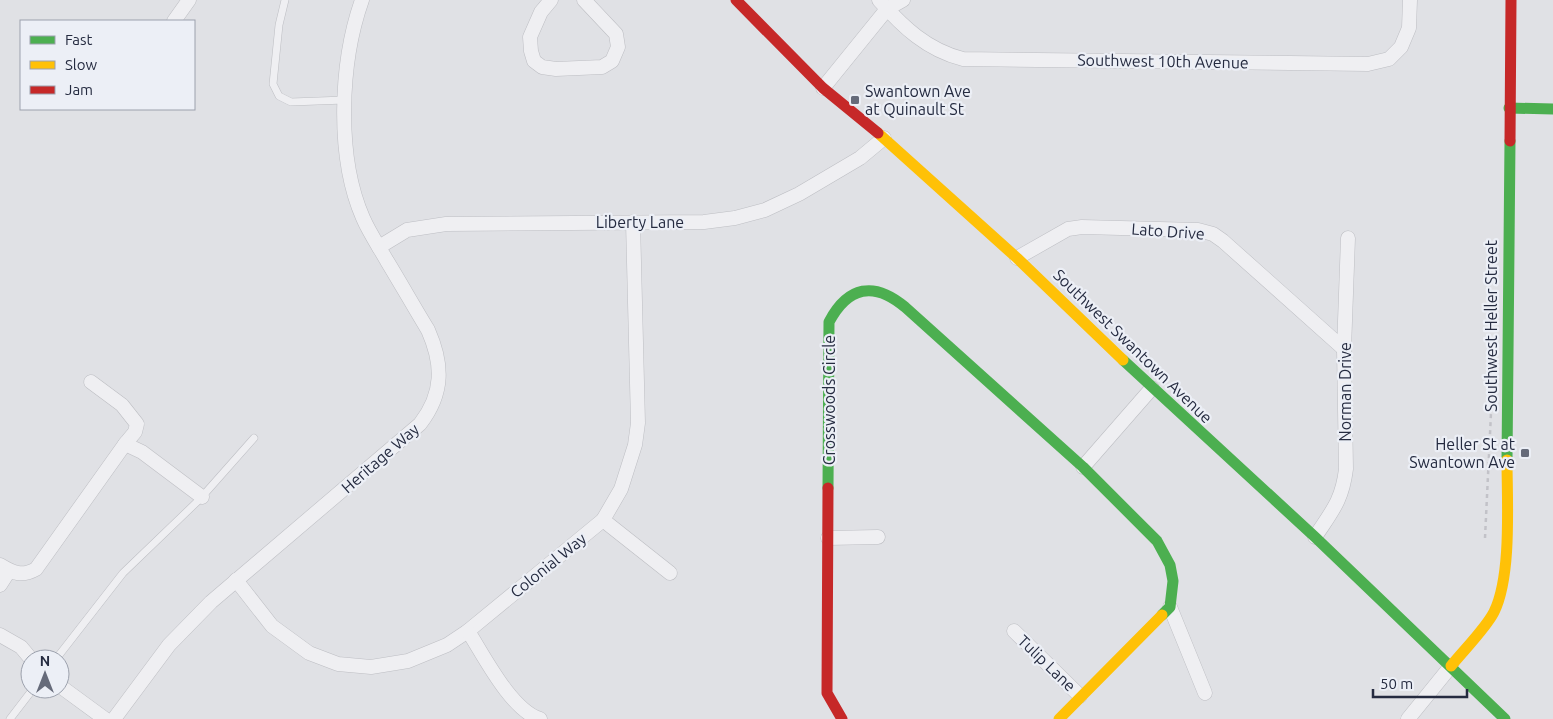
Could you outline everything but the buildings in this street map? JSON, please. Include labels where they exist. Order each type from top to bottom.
[{"type":"street","points":[[175,20],[189,0]]},
{"type":"street","name":"Heritage Way","points":[[114,719],[169,644],[236,580],[420,424],[428,414],[438,391],[439,370],[436,348],[419,314],[363,219],[353,192],[345,148],[345,100],[350,52],[362,0]]},
{"type":"street","points":[[551,0],[541,12],[530,37],[534,61],[542,68],[602,67],[612,61],[618,47],[616,34],[584,0]]},
{"type":"street","name":"Southwest Swantown Avenue","points":[[736,0],[823,88],[884,138],[1017,258],[1152,388],[1315,537],[1505,719]]},
{"type":"street","points":[[823,88],[883,5],[903,0]]},
{"type":"street","name":"Southwest 10th Avenue","points":[[883,5],[925,44],[946,55],[963,58],[1368,64],[1389,59],[1401,47],[1409,28],[1410,0]]},
{"type":"street","name":"Southwest Heller Street","points":[[1451,666],[1498,606],[1503,581],[1507,518],[1511,0]]},
{"type":"street","points":[[1509,108],[1553,109]]},
{"type":"street","name":"Liberty Lane","points":[[379,247],[407,230],[446,224],[704,222],[735,218],[765,210],[799,194],[860,158],[884,138]]},
{"type":"street","name":"Colonial Way","points":[[236,580],[272,626],[309,653],[338,664],[371,666],[408,661],[447,645],[468,631],[603,520],[621,490],[635,446],[638,423],[633,222]]},
{"type":"street","name":"Lato Drive","points":[[1017,258],[1068,229],[1082,227],[1198,230],[1213,234],[1344,349]]},
{"type":"street","name":"Norman Drive","points":[[1315,537],[1339,502],[1346,469],[1344,349],[1348,238]]},
{"type":"street","name":"Crosswoods Circle","points":[[842,719],[827,693],[829,322],[836,309],[844,301],[861,290],[883,291],[894,298],[1083,467],[1157,541],[1167,555],[1173,574],[1174,589],[1170,608]]},
{"type":"street","points":[[0,585],[5,568],[22,574],[36,569],[135,432],[137,424],[122,405],[91,382]]},
{"type":"street","points":[[1083,467],[1152,388]]},
{"type":"street","points":[[125,444],[142,452],[202,496]]},
{"type":"street","points":[[603,520],[670,573]]},
{"type":"street","points":[[828,538],[878,537]]},
{"type":"street","points":[[1059,719],[1170,608],[1205,693]]},
{"type":"street","points":[[468,631],[510,697],[533,717],[540,719]]},
{"type":"street","name":"Tulip Lane","points":[[1014,631],[1080,696]]},
{"type":"street","points":[[0,635],[22,649]]},
{"type":"street","points":[[1408,719],[1451,666]]},
{"type":"street","points":[[70,693],[105,719]]},
{"type":"lane","points":[[285,0],[279,25],[273,84],[279,96],[291,102],[345,100]]},
{"type":"lane","points":[[64,649],[123,573],[202,496],[254,438]]},
{"type":"lane","points":[[10,719],[25,699]]},
{"type":"path","points":[[1486,538],[1491,406],[1494,401],[1507,397]]},
{"type":"traffic: fast","points":[[1509,108],[1553,109]]},
{"type":"traffic: fast","points":[[1507,460],[1510,141]]},
{"type":"traffic: fast","points":[[828,488],[829,322],[836,310],[853,295],[862,291],[883,293],[905,307],[1083,467],[1157,541],[1170,565],[1173,581],[1170,607],[1162,615]]},
{"type":"traffic: fast","points":[[1123,360],[1315,537],[1505,719]]},
{"type":"traffic: slow","points":[[878,133],[1017,258],[1123,360]]},
{"type":"traffic: slow","points":[[1451,666],[1486,625],[1500,597],[1506,559],[1508,516],[1507,460]]},
{"type":"traffic: slow","points":[[1059,719],[1162,615]]},
{"type":"traffic: jam","points":[[736,0],[823,88],[878,133]]},
{"type":"traffic: jam","points":[[1510,141],[1511,0]]},
{"type":"traffic: jam","points":[[828,488],[827,693],[842,719]]},
{"type":"place","name":"Swantown Ave at Quinault St","points":[[855,100]]},
{"type":"place","name":"Heller St at Swantown Ave","points":[[1525,453]]}]
